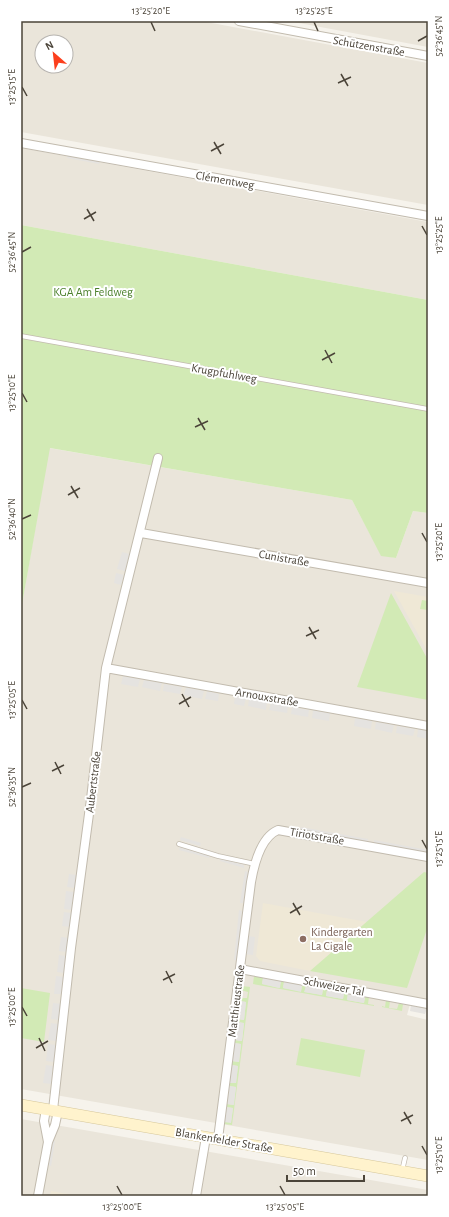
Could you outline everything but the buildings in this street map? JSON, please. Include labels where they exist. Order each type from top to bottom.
[{"type":"street","name":"Schützenstraße","points":[[239,21],[428,56]]},
{"type":"street","name":"Clémentweg","points":[[21,143],[428,216]]},
{"type":"street","name":"Aubertstraße","points":[[52,1110],[106,668],[141,533],[141,522],[158,458]]},
{"type":"street","name":"Cunistraße","points":[[141,533],[428,583]]},
{"type":"street","name":"Arnouxstraße","points":[[106,668],[428,726]]},
{"type":"street","name":"Tiriotstraße","points":[[255,864],[266,839],[272,832],[278,830],[428,857]]},
{"type":"street","name":"Matthieustraße","points":[[218,1139],[251,882],[255,864]]},
{"type":"street","name":"Schweizer Tal","points":[[240,969],[428,1004]]},
{"type":"street","name":"Blankenfelder Straße","points":[[21,1105],[428,1176]]},
{"type":"street","points":[[48,1142],[44,1121],[52,1110]]},
{"type":"street","points":[[38,1196],[48,1142],[55,1125],[52,1110]]},
{"type":"street","points":[[196,1196],[206,1137]]},
{"type":"lane","name":"Krugpfuhlweg","points":[[21,336],[428,409]]},
{"type":"lane","points":[[179,844],[218,856],[255,864]]},
{"type":"lane","points":[[402,1172],[405,1158]]},
{"type":"shaded area","points":[[21,21],[201,21],[428,63],[428,205],[21,132]]},
{"type":"shaded area","points":[[288,21],[428,21],[428,47]]},
{"type":"shaded area","points":[[21,148],[428,222],[428,300],[21,225]]},
{"type":"shaded area","points":[[68,155],[100,161],[99,164],[67,158]]},
{"type":"shaded area","points":[[49,448],[352,500],[381,555],[396,558],[413,511],[428,513],[428,999],[417,997],[410,1004],[407,1015],[428,1020],[428,1160],[21,1089],[21,610]]},
{"type":"shaded area","points":[[122,552],[129,554],[125,571],[117,569]]},
{"type":"shaded area","points":[[116,573],[124,575],[121,585],[114,583]]},
{"type":"shaded area","points":[[394,591],[428,597],[428,652]]},
{"type":"shaded area","points":[[123,676],[140,679],[138,687],[121,684]]},
{"type":"shaded area","points":[[144,680],[162,683],[160,691],[142,687]]},
{"type":"shaded area","points":[[164,684],[182,687],[180,694],[163,691]]},
{"type":"shaded area","points":[[186,687],[204,691],[202,699],[184,695]]},
{"type":"shaded area","points":[[207,691],[219,694],[218,701],[205,699]]},
{"type":"shaded area","points":[[235,696],[246,698],[244,706],[234,704]]},
{"type":"shaded area","points":[[249,699],[267,702],[266,710],[248,706]]},
{"type":"shaded area","points":[[271,703],[288,706],[287,713],[269,710]]},
{"type":"shaded area","points":[[292,707],[309,710],[308,717],[291,714]]},
{"type":"shaded area","points":[[313,710],[330,713],[329,721],[312,718]]},
{"type":"shaded area","points":[[355,718],[372,721],[371,729],[354,726]]},
{"type":"shaded area","points":[[376,722],[394,725],[392,733],[375,729]]},
{"type":"shaded area","points":[[397,726],[415,729],[413,736],[396,733]]},
{"type":"shaded area","points":[[418,729],[428,731],[428,739],[417,737]]},
{"type":"shaded area","points":[[301,827],[368,839],[368,842],[300,830]]},
{"type":"shaded area","points":[[181,837],[201,843],[200,846],[180,840]]},
{"type":"shaded area","points":[[374,840],[428,850],[428,853],[374,843]]},
{"type":"shaded area","points":[[180,847],[210,855],[209,858],[179,850]]},
{"type":"shaded area","points":[[221,858],[244,865],[244,868],[220,861]]},
{"type":"shaded area","points":[[245,871],[248,872],[243,903],[240,903]]},
{"type":"shaded area","points":[[69,874],[76,875],[75,888],[67,887]]},
{"type":"shaded area","points":[[66,891],[74,892],[72,910],[64,909]]},
{"type":"shaded area","name":"Kindergarten La Cigale","points":[[263,903],[367,922],[310,971],[260,961],[256,956]]},
{"type":"shaded area","points":[[239,910],[242,911],[237,960],[234,960]]},
{"type":"shaded area","points":[[64,912],[71,913],[70,927],[62,926]]},
{"type":"shaded area","points":[[247,936],[255,937],[253,955],[245,954]]},
{"type":"shaded area","points":[[61,937],[69,938],[67,952],[59,951]]},
{"type":"shaded area","points":[[59,955],[66,956],[64,973],[57,972]]},
{"type":"shaded area","points":[[56,976],[64,977],[62,994],[54,994]]},
{"type":"shaded area","points":[[263,978],[281,981],[280,988],[262,984]]},
{"type":"shaded area","points":[[284,982],[302,985],[301,992],[283,988]]},
{"type":"shaded area","points":[[306,986],[323,989],[322,995],[304,992]]},
{"type":"shaded area","points":[[327,990],[344,993],[343,999],[326,996]]},
{"type":"shaded area","points":[[348,993],[365,997],[364,1003],[347,1000]]},
{"type":"shaded area","points":[[240,1001],[246,1002],[244,1020],[238,1019]]},
{"type":"shaded area","points":[[53,1003],[61,1004],[59,1020],[51,1019]]},
{"type":"shaded area","points":[[411,1005],[427,1008],[425,1014],[410,1011]]},
{"type":"shaded area","points":[[237,1022],[244,1023],[242,1041],[235,1040]]},
{"type":"shaded area","points":[[51,1023],[58,1024],[56,1041],[48,1040]]},
{"type":"shaded area","points":[[234,1043],[241,1044],[239,1062],[232,1061]]},
{"type":"shaded area","points":[[48,1044],[56,1045],[54,1062],[46,1061]]},
{"type":"shaded area","points":[[46,1065],[53,1066],[51,1084],[43,1083]]},
{"type":"shaded area","points":[[232,1065],[238,1066],[236,1083],[229,1083]]},
{"type":"shaded area","points":[[229,1086],[236,1087],[234,1105],[227,1104]]},
{"type":"shaded area","points":[[226,1107],[233,1108],[231,1123],[224,1122]]},
{"type":"shaded area","points":[[21,1119],[428,1190],[428,1196],[21,1196]]},
{"type":"shaded area","points":[[52,1141],[55,1141],[51,1166],[48,1165]]},
{"type":"shaded area","points":[[51,1191],[79,1196],[50,1196]]},
{"type":"green space","name":"KGA Am Feldweg","points":[[21,225],[428,300],[428,513],[413,511],[396,558],[381,556],[352,500],[50,448],[21,610]]},
{"type":"green space","points":[[391,593],[428,660],[428,700],[357,687]]},
{"type":"green space","points":[[422,600],[428,601],[428,610],[420,609]]},
{"type":"green space","points":[[424,872],[428,873],[428,926],[407,988],[310,971]]},
{"type":"green space","points":[[254,976],[263,978],[262,984],[279,988],[281,981],[284,982],[283,988],[301,991],[302,985],[306,986],[305,992],[322,995],[323,989],[327,990],[326,996],[343,999],[344,993],[348,993],[347,1000],[364,1003],[365,997],[369,997],[368,1004],[374,1006],[253,984]]},
{"type":"green space","points":[[242,986],[250,987],[232,1125],[224,1124],[224,1122],[231,1122],[233,1108],[226,1107],[227,1104],[233,1105],[236,1087],[229,1086],[229,1083],[236,1083],[238,1066],[232,1065],[232,1061],[239,1062],[241,1044],[234,1043],[235,1040],[242,1041],[244,1023],[237,1022],[238,1019],[244,1020],[246,1002],[240,1001],[240,998],[247,998],[248,992],[241,990]]},
{"type":"green space","points":[[21,988],[50,993],[44,1042],[21,1038]]},
{"type":"green space","points":[[386,1000],[390,1001],[389,1008],[397,1009],[399,1003],[403,1004],[402,1011],[382,1007],[385,1007]]},
{"type":"green space","points":[[301,1038],[365,1050],[360,1077],[296,1065]]},
{"type":"place","name":"Kindergarten La Cigale","points":[[303,939]]}]
